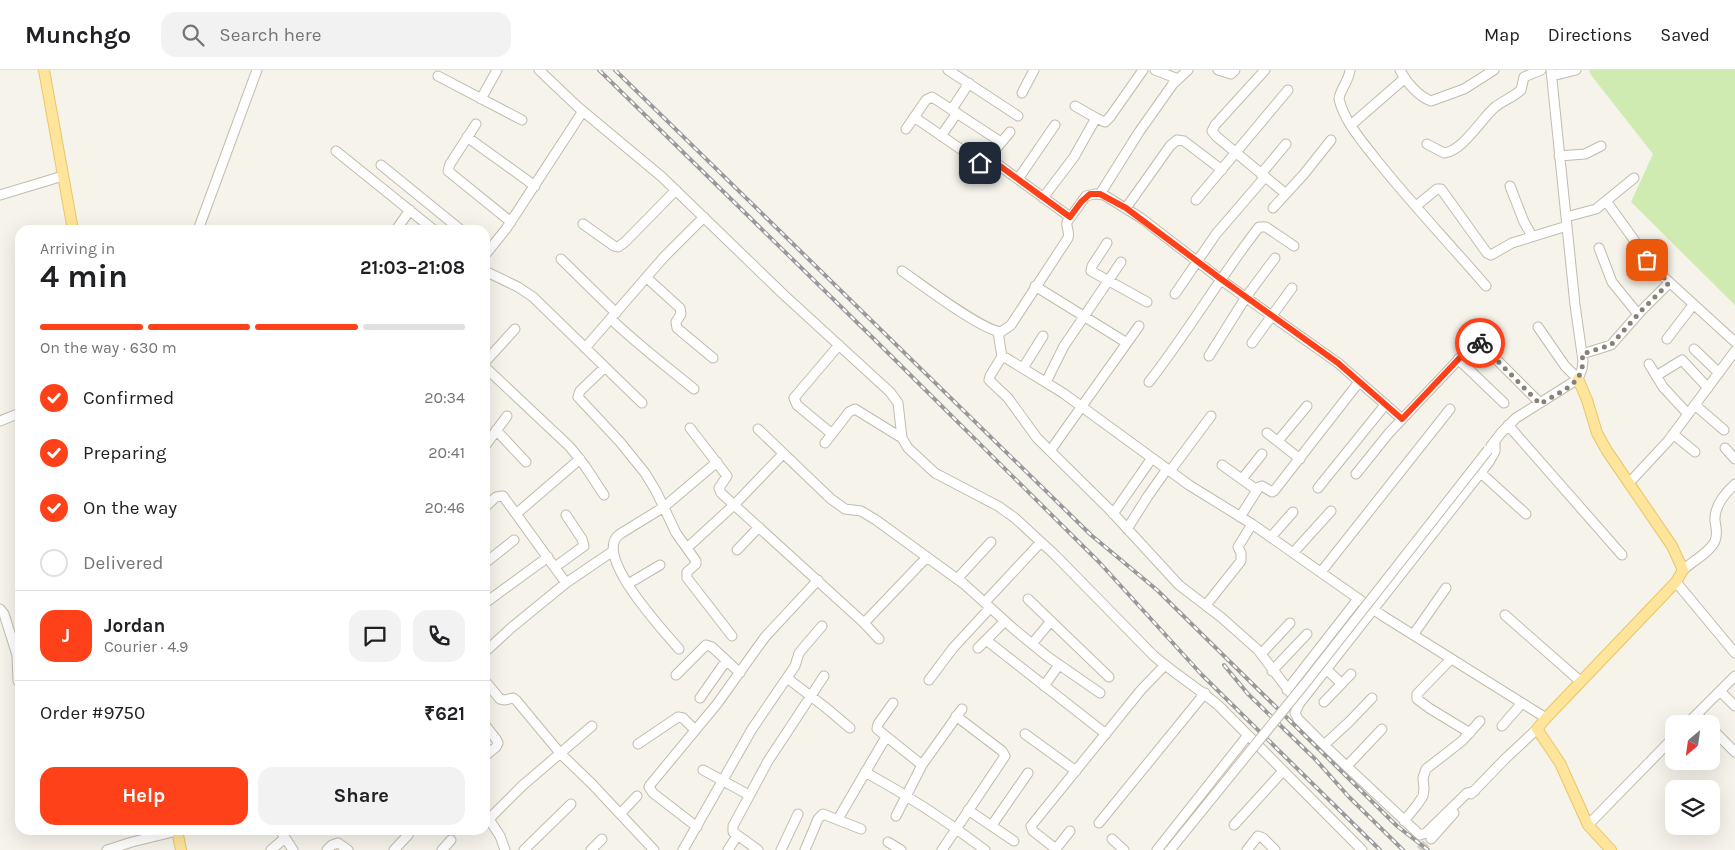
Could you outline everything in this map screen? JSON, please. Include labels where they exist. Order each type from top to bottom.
[{"type":"main road","points":[[44,70],[72,225]]},
{"type":"main road","points":[[1578,379],[1587,400],[1597,433],[1672,546],[1683,570],[1676,582],[1537,729],[1560,763],[1588,825],[1612,850]]},
{"type":"main road","points":[[178,835],[180,850]]},
{"type":"street","points":[[200,225],[256,70]]},
{"type":"street","points":[[481,99],[497,70]]},
{"type":"street","points":[[539,70],[583,112],[676,190],[783,294],[895,398],[900,410],[902,438],[908,448],[935,473],[1008,512],[1041,542],[1142,644],[1165,665],[1205,693],[1362,850]]},
{"type":"street","points":[[948,70],[1018,116]]},
{"type":"street","points":[[1022,93],[1034,70]]},
{"type":"street","points":[[1075,106],[1102,122],[1108,120],[1143,70]]},
{"type":"street","points":[[1155,70],[1178,79]]},
{"type":"street","points":[[1100,194],[1139,132],[1168,91],[1188,70]]},
{"type":"street","points":[[1218,70],[1231,74],[1235,70]]},
{"type":"street","points":[[1265,70],[1213,128],[1214,134],[1286,194]]},
{"type":"street","points":[[1350,70],[1349,77],[1339,99],[1351,125],[1380,164],[1486,286]]},
{"type":"street","points":[[1351,125],[1402,74],[1424,98],[1431,101],[1464,89],[1494,70]]},
{"type":"street","points":[[1427,144],[1444,153],[1450,152],[1474,132],[1496,106],[1521,90],[1524,77],[1541,70]]},
{"type":"street","points":[[1170,850],[1307,681],[1508,425],[1578,379],[1582,369],[1582,354],[1575,305],[1551,73],[1576,70]]},
{"type":"street","points":[[438,76],[522,120]]},
{"type":"street","points":[[941,136],[968,84]]},
{"type":"street","points":[[1196,200],[1288,90]]},
{"type":"street","points":[[906,129],[926,100],[932,97],[1001,142]]},
{"type":"street","points":[[490,247],[511,222],[583,112]]},
{"type":"street","points":[[914,117],[976,161],[984,163],[1010,132]]},
{"type":"street","points":[[1043,198],[1074,157],[1096,118]]},
{"type":"street","points":[[476,124],[450,164],[448,171],[511,222]]},
{"type":"street","points":[[1018,179],[1055,125]]},
{"type":"street","points":[[467,137],[535,186]]},
{"type":"street","points":[[1126,208],[1170,146],[1177,140],[1184,141],[1222,170]]},
{"type":"street","points":[[1273,208],[1331,140]]},
{"type":"street","points":[[1175,294],[1196,261],[1286,144]]},
{"type":"street","points":[[1559,156],[1585,154],[1601,146]]},
{"type":"street","points":[[336,151],[428,225]]},
{"type":"street","points":[[989,158],[1070,217]]},
{"type":"street","points":[[381,165],[455,225]]},
{"type":"street","points":[[0,196],[63,176]]},
{"type":"street","points":[[1416,206],[1437,189],[1442,189],[1487,253],[1491,255],[1507,245],[1592,211],[1634,178]]},
{"type":"street","points":[[1510,186],[1524,222],[1532,236]]},
{"type":"street","points":[[583,224],[618,247],[676,190]]},
{"type":"street","points":[[902,270],[973,318],[998,332],[1002,332],[1008,328],[1068,238],[1069,231],[1066,225],[1070,217],[1086,196],[1100,194],[1126,208],[1271,316],[1338,363],[1402,419]]},
{"type":"street","points":[[1606,201],[1647,260],[1669,283],[1735,342]]},
{"type":"street","points":[[400,225],[410,210]]},
{"type":"street","points":[[585,348],[704,216]]},
{"type":"street","points":[[1149,382],[1178,345],[1221,279],[1260,227],[1266,227],[1294,246]]},
{"type":"street","points":[[1107,243],[1091,268],[1094,273],[1148,302]]},
{"type":"street","points":[[1599,248],[1612,282],[1638,314]]},
{"type":"street","points":[[561,258],[636,342],[694,389]]},
{"type":"street","points":[[1209,356],[1246,297],[1275,258]]},
{"type":"street","points":[[1046,382],[1064,346],[1121,262]]},
{"type":"street","points":[[490,274],[525,291],[642,403]]},
{"type":"street","points":[[647,278],[682,311],[676,322],[677,328],[713,358]]},
{"type":"street","points":[[1582,354],[1611,345],[1669,283]]},
{"type":"street","points":[[1035,286],[1127,343]]},
{"type":"street","points":[[1252,343],[1292,288]]},
{"type":"street","points":[[1667,338],[1693,305]]},
{"type":"street","points":[[1050,451],[1139,326]]},
{"type":"street","points":[[1538,327],[1565,366],[1578,379]]},
{"type":"street","points":[[490,356],[515,329]]},
{"type":"street","points":[[998,332],[1002,357],[989,380],[1008,398],[1029,428],[1050,451],[1185,590],[1251,643],[1299,704]]},
{"type":"street","points":[[1023,368],[1044,336]]},
{"type":"street","points":[[1356,474],[1382,441],[1477,340],[1540,404]]},
{"type":"street","points":[[832,434],[797,405],[794,398],[839,345]]},
{"type":"street","points":[[1694,349],[1718,373]]},
{"type":"street","points":[[1629,483],[1659,452],[1735,351]]},
{"type":"street","points":[[1002,357],[1046,382],[1082,406],[1168,470],[1252,524],[1373,610],[1546,718]]},
{"type":"street","points":[[1458,359],[1504,403]]},
{"type":"street","points":[[1656,376],[1682,360],[1708,388]]},
{"type":"street","points":[[1649,364],[1669,394],[1688,414]]},
{"type":"street","points":[[604,368],[580,391],[578,397],[651,480],[676,533],[696,561],[696,564],[687,572],[688,578],[732,636]]},
{"type":"street","points":[[490,372],[555,431],[580,459],[604,495]]},
{"type":"street","points":[[1240,517],[1257,490],[1262,486],[1272,492],[1359,382]]},
{"type":"street","points":[[1318,488],[1385,405]]},
{"type":"street","points":[[1695,405],[1724,430]]},
{"type":"street","points":[[1278,441],[1308,406]]},
{"type":"street","points":[[825,443],[849,412],[855,409],[902,438]]},
{"type":"street","points":[[1321,572],[1450,409]]},
{"type":"street","points":[[0,421],[15,415]]},
{"type":"street","points":[[490,439],[507,416]]},
{"type":"street","points":[[1127,529],[1148,496],[1211,416]]},
{"type":"street","points":[[1508,425],[1622,555]]},
{"type":"street","points":[[690,428],[727,476],[720,485],[719,490],[818,580],[878,638]]},
{"type":"street","points":[[758,429],[835,502],[845,509],[869,515],[957,579],[1032,644],[1100,693]]},
{"type":"street","points":[[496,430],[526,462]]},
{"type":"street","points":[[1267,433],[1300,459]]},
{"type":"street","points":[[1673,434],[1695,452]]},
{"type":"street","points":[[1475,791],[1467,793],[1423,835],[1418,834],[1324,745],[1296,716],[1296,710],[1493,456],[1495,441]]},
{"type":"street","points":[[1725,448],[1735,459]]},
{"type":"street","points":[[687,548],[734,505],[783,454]]},
{"type":"street","points":[[1242,479],[1262,454]]},
{"type":"street","points":[[1113,514],[1152,458]]},
{"type":"street","points":[[516,514],[580,459]]},
{"type":"street","points":[[679,649],[628,584],[618,568],[612,543],[616,536],[664,507],[717,462]]},
{"type":"street","points":[[1222,465],[1257,490]]},
{"type":"street","points":[[1480,473],[1526,514]]},
{"type":"street","points":[[1683,570],[1713,544],[1717,536],[1715,519],[1718,506],[1724,495],[1735,484]]},
{"type":"street","points":[[490,504],[500,496],[505,499],[566,583]]},
{"type":"street","points":[[1293,553],[1331,511]]},
{"type":"street","points":[[1271,537],[1293,512]]},
{"type":"street","points":[[555,567],[584,546],[582,539],[566,515]]},
{"type":"street","points":[[1206,605],[1241,561],[1241,553],[1238,547],[1252,524]]},
{"type":"street","points":[[737,550],[760,528]]},
{"type":"street","points":[[490,559],[514,540]]},
{"type":"street","points":[[957,579],[991,542]]},
{"type":"street","points":[[929,680],[953,648],[1041,542]]},
{"type":"street","points":[[490,647],[566,583],[613,552]]},
{"type":"street","points":[[490,599],[548,557]]},
{"type":"street","points":[[864,623],[926,557]]},
{"type":"street","points":[[628,584],[660,565]]},
{"type":"street","points":[[697,827],[660,799],[649,788],[656,776],[717,704],[765,637],[818,580]]},
{"type":"street","points":[[1676,582],[1735,653]]},
{"type":"street","points":[[1414,635],[1446,588]]},
{"type":"street","points":[[1028,599],[1109,677]]},
{"type":"street","points":[[1287,690],[1358,599]]},
{"type":"street","points":[[0,609],[4,614],[15,649]]},
{"type":"street","points":[[1505,615],[1580,682]]},
{"type":"street","points":[[978,648],[1004,621]]},
{"type":"street","points":[[1032,644],[1051,621]]},
{"type":"street","points":[[1261,654],[1290,623]]},
{"type":"street","points":[[683,850],[752,729],[795,666],[799,653],[822,626]]},
{"type":"street","points":[[1272,671],[1307,634]]},
{"type":"street","points":[[986,640],[1106,734]]},
{"type":"street","points":[[676,675],[706,645],[709,645],[740,673]]},
{"type":"street","points":[[1451,659],[1417,694],[1417,699],[1470,733]]},
{"type":"street","points":[[700,698],[726,661]]},
{"type":"street","points":[[1044,686],[1059,665]]},
{"type":"street","points":[[1070,831],[1055,850],[1032,831],[1031,828],[1141,690],[1165,665]]},
{"type":"street","points":[[1326,669],[1341,683]]},
{"type":"street","points":[[1324,702],[1351,674]]},
{"type":"street","points":[[758,850],[737,836],[733,832],[732,826],[768,762],[824,676]]},
{"type":"street","points":[[1697,714],[1735,676]]},
{"type":"street","points":[[786,678],[850,728]]},
{"type":"street","points":[[490,687],[500,699],[513,698],[516,700],[560,753],[654,850]]},
{"type":"street","points":[[1720,691],[1735,706]]},
{"type":"street","points":[[1099,823],[1205,693]]},
{"type":"street","points":[[1324,745],[1346,726],[1372,698]]},
{"type":"street","points":[[893,703],[877,727],[878,731],[922,765]]},
{"type":"street","points":[[1502,726],[1522,703]]},
{"type":"street","points":[[896,816],[922,765],[959,713],[1002,750],[1005,756],[942,850]]},
{"type":"street","points":[[638,744],[678,717],[683,718],[695,730]]},
{"type":"street","points":[[1404,821],[1423,796],[1423,778],[1426,769],[1462,742],[1480,721]]},
{"type":"street","points":[[490,813],[592,726]]},
{"type":"street","points":[[1347,766],[1382,729]]},
{"type":"street","points":[[1430,838],[1505,759],[1537,729]]},
{"type":"street","points":[[490,731],[498,743],[490,751]]},
{"type":"street","points":[[1025,734],[1076,771]]},
{"type":"street","points":[[1157,850],[1248,735]]},
{"type":"street","points":[[838,819],[886,737]]},
{"type":"street","points":[[1720,737],[1735,752]]},
{"type":"street","points":[[1588,825],[1665,746]]},
{"type":"street","points":[[703,770],[749,795]]},
{"type":"street","points":[[1234,825],[1283,771]]},
{"type":"street","points":[[865,772],[907,796],[956,828],[985,850]]},
{"type":"street","points":[[992,826],[1028,773]]},
{"type":"street","points":[[620,814],[637,796]]},
{"type":"street","points":[[524,850],[571,804]]},
{"type":"street","points":[[968,810],[1014,841]]},
{"type":"street","points":[[781,850],[798,814]]},
{"type":"street","points":[[806,850],[820,816],[823,814],[861,829]]},
{"type":"street","points":[[490,821],[500,836],[502,848]]},
{"type":"street","points":[[107,850],[161,835]]},
{"type":"street","points":[[271,850],[280,835]]},
{"type":"street","points":[[284,835],[293,850]]},
{"type":"street","points":[[394,850],[408,835]]},
{"type":"street","points":[[728,850],[737,836]]},
{"type":"street","points":[[1247,850],[1258,836],[1263,838],[1275,850]]},
{"type":"street","points":[[591,850],[602,839]]},
{"type":"street","points":[[1112,839],[1124,850]]},
{"type":"street","points":[[442,850],[451,840]]},
{"type":"street","points":[[888,842],[901,850]]},
{"type":"street","points":[[327,850],[332,845],[338,843],[348,850]]},
{"type":"green space","points":[[1589,70],[1735,70],[1735,305],[1631,202],[1653,154]]},
{"type":"tunnel","points":[[1420,850],[1431,839]]},
{"type":"railway","points":[[599,70],[1099,562],[1202,675],[1380,850]]},
{"type":"railway","points":[[615,70],[1091,535],[1157,590],[1397,826],[1428,850]]},
{"type":"railway","points":[[1224,665],[1248,694],[1316,760],[1349,797],[1403,850]]},
{"type":"way so far","points":[[1480,343],[1540,404],[1578,379],[1582,369],[1582,354],[1615,342],[1641,311],[1669,283],[1647,260]]},
{"type":"route","points":[[980,163],[984,163],[989,158],[1070,217],[1086,196],[1090,194],[1104,195],[1126,208],[1338,363],[1402,419],[1477,340],[1480,343]]}]
